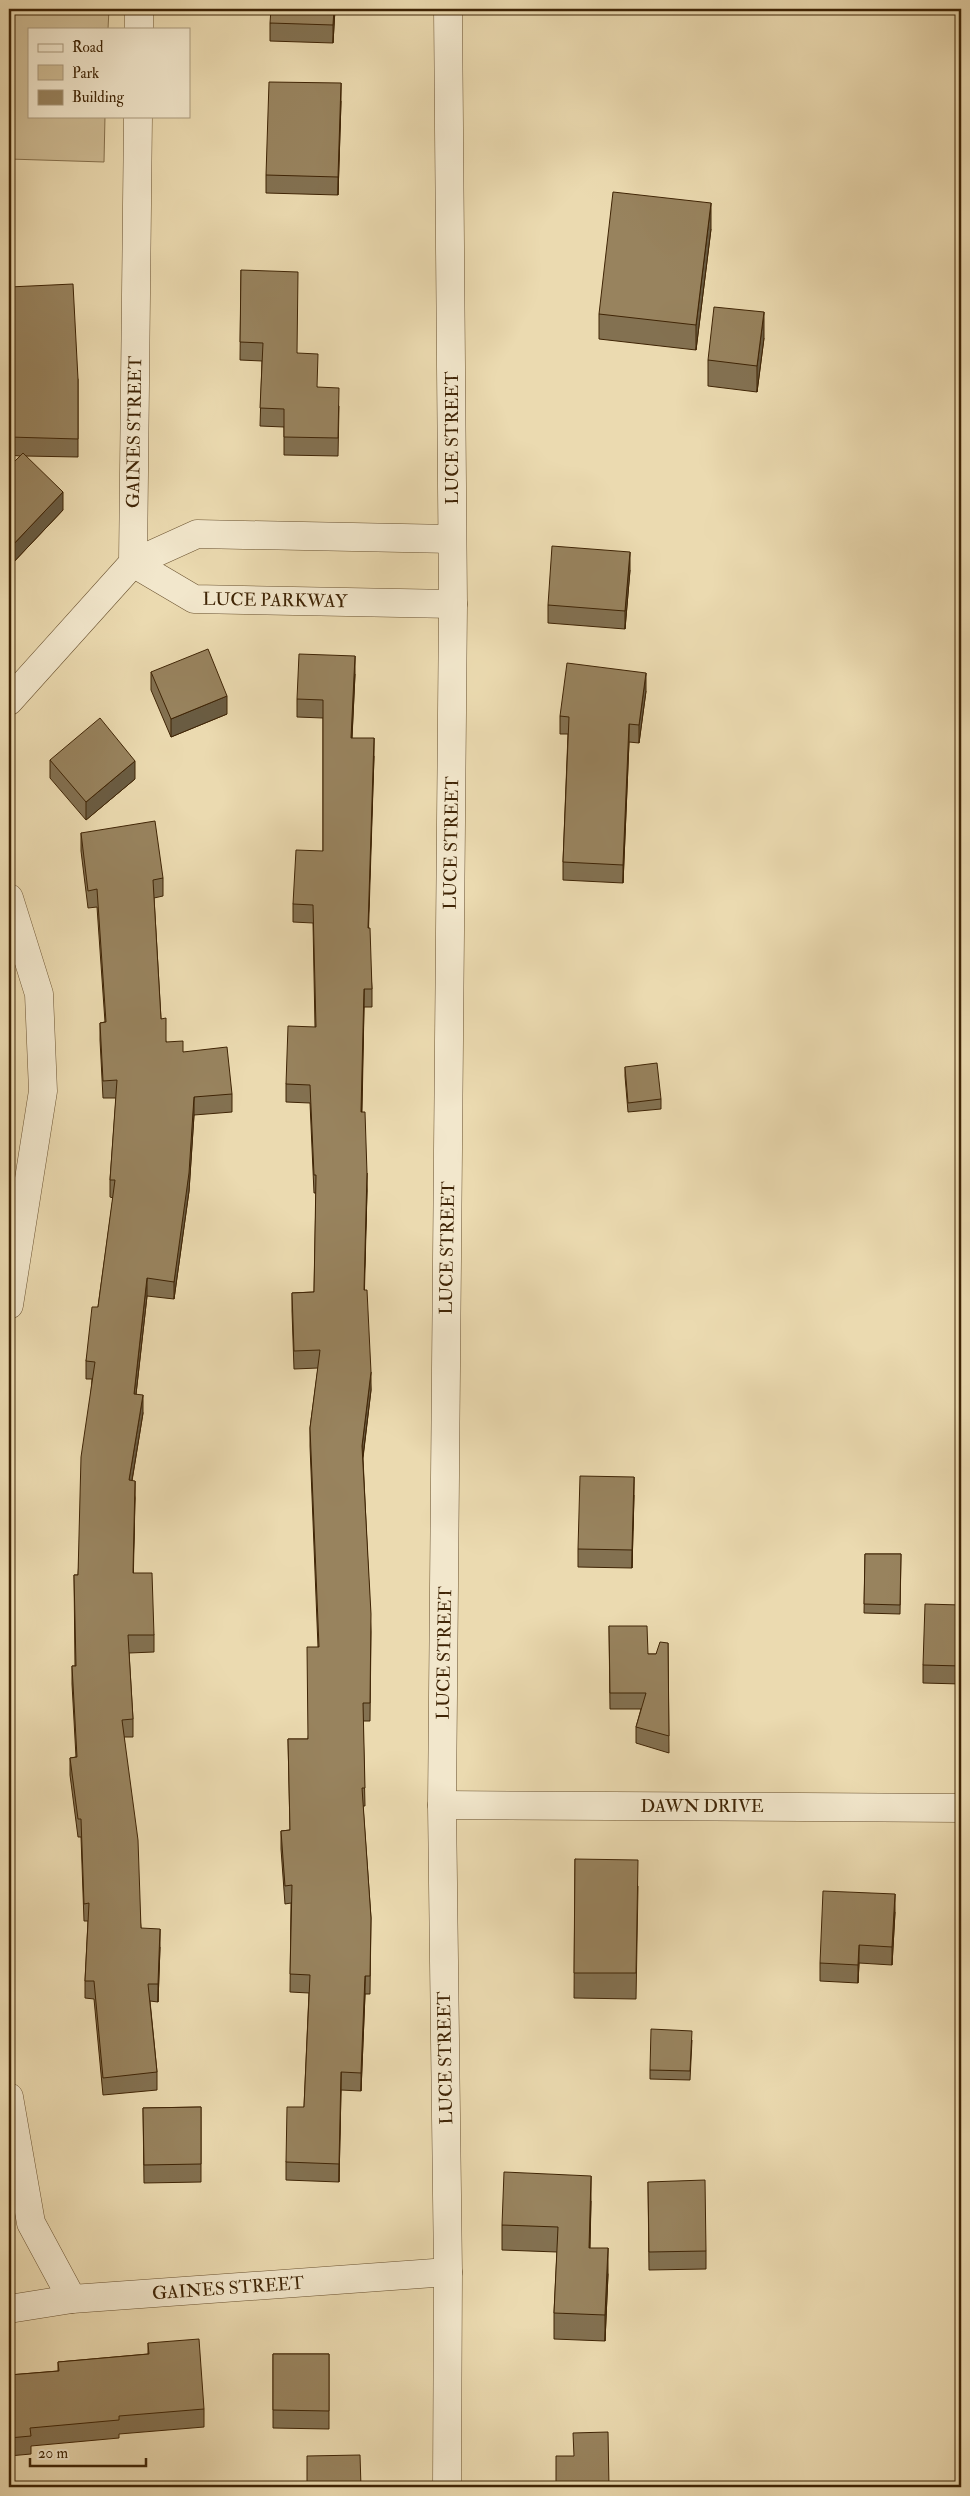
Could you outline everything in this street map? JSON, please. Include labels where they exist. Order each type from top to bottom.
[{"type":"street","points":[[139,9],[139,28]]},
{"type":"street","name":"LUCE STREET","points":[[447,2487],[448,2272],[442,1805],[453,604],[448,9]]},
{"type":"street","name":"GAINES STREET","points":[[133,563],[138,118]]},
{"type":"street","points":[[9,701],[133,563],[197,534],[452,539]]},
{"type":"street","name":"LUCE PARKWAY","points":[[133,563],[194,598],[453,604]]},
{"type":"street","points":[[9,898],[39,994],[43,1091],[9,1304]]},
{"type":"street","name":"DAWN DRIVE","points":[[442,1805],[961,1808]]},
{"type":"street","points":[[9,2097],[31,2223],[72,2299]]},
{"type":"street","name":"GAINES STREET","points":[[9,2309],[72,2299],[448,2272]]},
{"type":"green space","points":[[9,9],[109,9],[108,28],[28,28],[28,118],[105,118],[104,162],[9,159]]},
{"type":"building","points":[[271,9],[334,9],[333,25],[270,23]]},
{"type":"building","points":[[269,82],[341,83],[338,177],[266,175]]},
{"type":"building","points":[[613,192],[711,203],[696,325],[599,314]]},
{"type":"building","points":[[241,270],[298,272],[297,353],[318,354],[317,387],[339,388],[338,438],[284,437],[284,409],[260,408],[263,343],[240,342]]},
{"type":"building","points":[[73,284],[78,379],[78,439],[9,437],[9,378],[11,378],[9,287]]},
{"type":"building","points":[[714,307],[764,312],[757,366],[708,360]]},
{"type":"building","points":[[23,453],[63,492],[9,549],[9,467]]},
{"type":"building","points":[[552,546],[630,552],[625,611],[548,605]]},
{"type":"building","points":[[208,649],[227,696],[171,719],[151,672]]},
{"type":"building","points":[[299,654],[355,656],[351,738],[374,738],[368,928],[370,928],[372,989],[364,989],[361,1112],[365,1112],[367,1173],[364,1290],[367,1290],[371,1372],[362,1446],[371,1614],[370,1703],[363,1703],[365,1788],[362,1788],[371,1918],[370,1976],[365,1976],[361,2073],[341,2072],[339,2164],[286,2162],[287,2107],[304,2107],[310,1975],[290,1974],[292,1885],[285,1886],[281,1831],[290,1830],[288,1739],[308,1739],[307,1647],[319,1647],[310,1428],[320,1350],[294,1351],[292,1293],[314,1292],[316,1175],[314,1175],[310,1085],[286,1084],[288,1026],[316,1027],[313,905],[293,904],[296,850],[323,851],[323,700],[297,699]]},
{"type":"building","points":[[567,663],[646,673],[639,725],[629,724],[623,865],[563,862],[569,717],[560,716]]},
{"type":"building","points":[[100,718],[135,761],[86,802],[50,760]]},
{"type":"building","points":[[155,821],[163,878],[153,880],[161,1019],[166,1018],[166,1042],[183,1041],[183,1052],[227,1047],[232,1094],[194,1097],[189,1173],[174,1282],[147,1278],[134,1394],[143,1395],[129,1480],[135,1481],[133,1573],[152,1573],[154,1635],[128,1635],[133,1719],[122,1720],[138,1840],[141,1928],[160,1929],[158,1984],[148,1984],[157,2072],[103,2078],[94,1981],[85,1981],[89,1903],[84,1904],[81,1819],[78,1819],[70,1758],[77,1757],[72,1666],[76,1666],[74,1575],[78,1575],[81,1457],[95,1362],[86,1361],[92,1307],[98,1307],[115,1180],[110,1180],[117,1080],[103,1081],[100,1023],[106,1022],[97,889],[88,891],[81,833]]},
{"type":"building","points":[[657,1063],[661,1099],[628,1103],[625,1067]]},
{"type":"building","points":[[580,1476],[634,1477],[632,1550],[578,1549]]},
{"type":"building","points":[[865,1554],[901,1554],[900,1605],[864,1604]]},
{"type":"building","points":[[925,1604],[961,1605],[961,1666],[923,1665]]},
{"type":"building","points":[[609,1626],[647,1626],[648,1654],[656,1654],[660,1642],[668,1643],[669,1736],[636,1727],[646,1693],[610,1693]]},
{"type":"building","points":[[575,1859],[638,1860],[636,1973],[574,1973]]},
{"type":"building","points":[[823,1891],[895,1894],[892,1947],[859,1945],[858,1965],[820,1963]]},
{"type":"building","points":[[651,2029],[692,2031],[690,2071],[650,2070]]},
{"type":"building","points":[[201,2107],[201,2164],[144,2165],[143,2108]]},
{"type":"building","points":[[504,2172],[591,2176],[589,2248],[608,2248],[605,2315],[554,2313],[558,2227],[502,2225]]},
{"type":"building","points":[[705,2180],[706,2251],[649,2252],[648,2182]]},
{"type":"building","points":[[199,2339],[204,2409],[119,2416],[119,2420],[30,2428],[31,2436],[9,2438],[9,2375],[59,2371],[58,2362],[149,2354],[148,2343]]},
{"type":"building","points":[[273,2354],[329,2354],[329,2411],[273,2410]]},
{"type":"building","points":[[608,2432],[609,2487],[556,2487],[556,2456],[574,2456],[573,2433]]},
{"type":"building","points":[[360,2455],[361,2487],[307,2487],[307,2456]]}]
